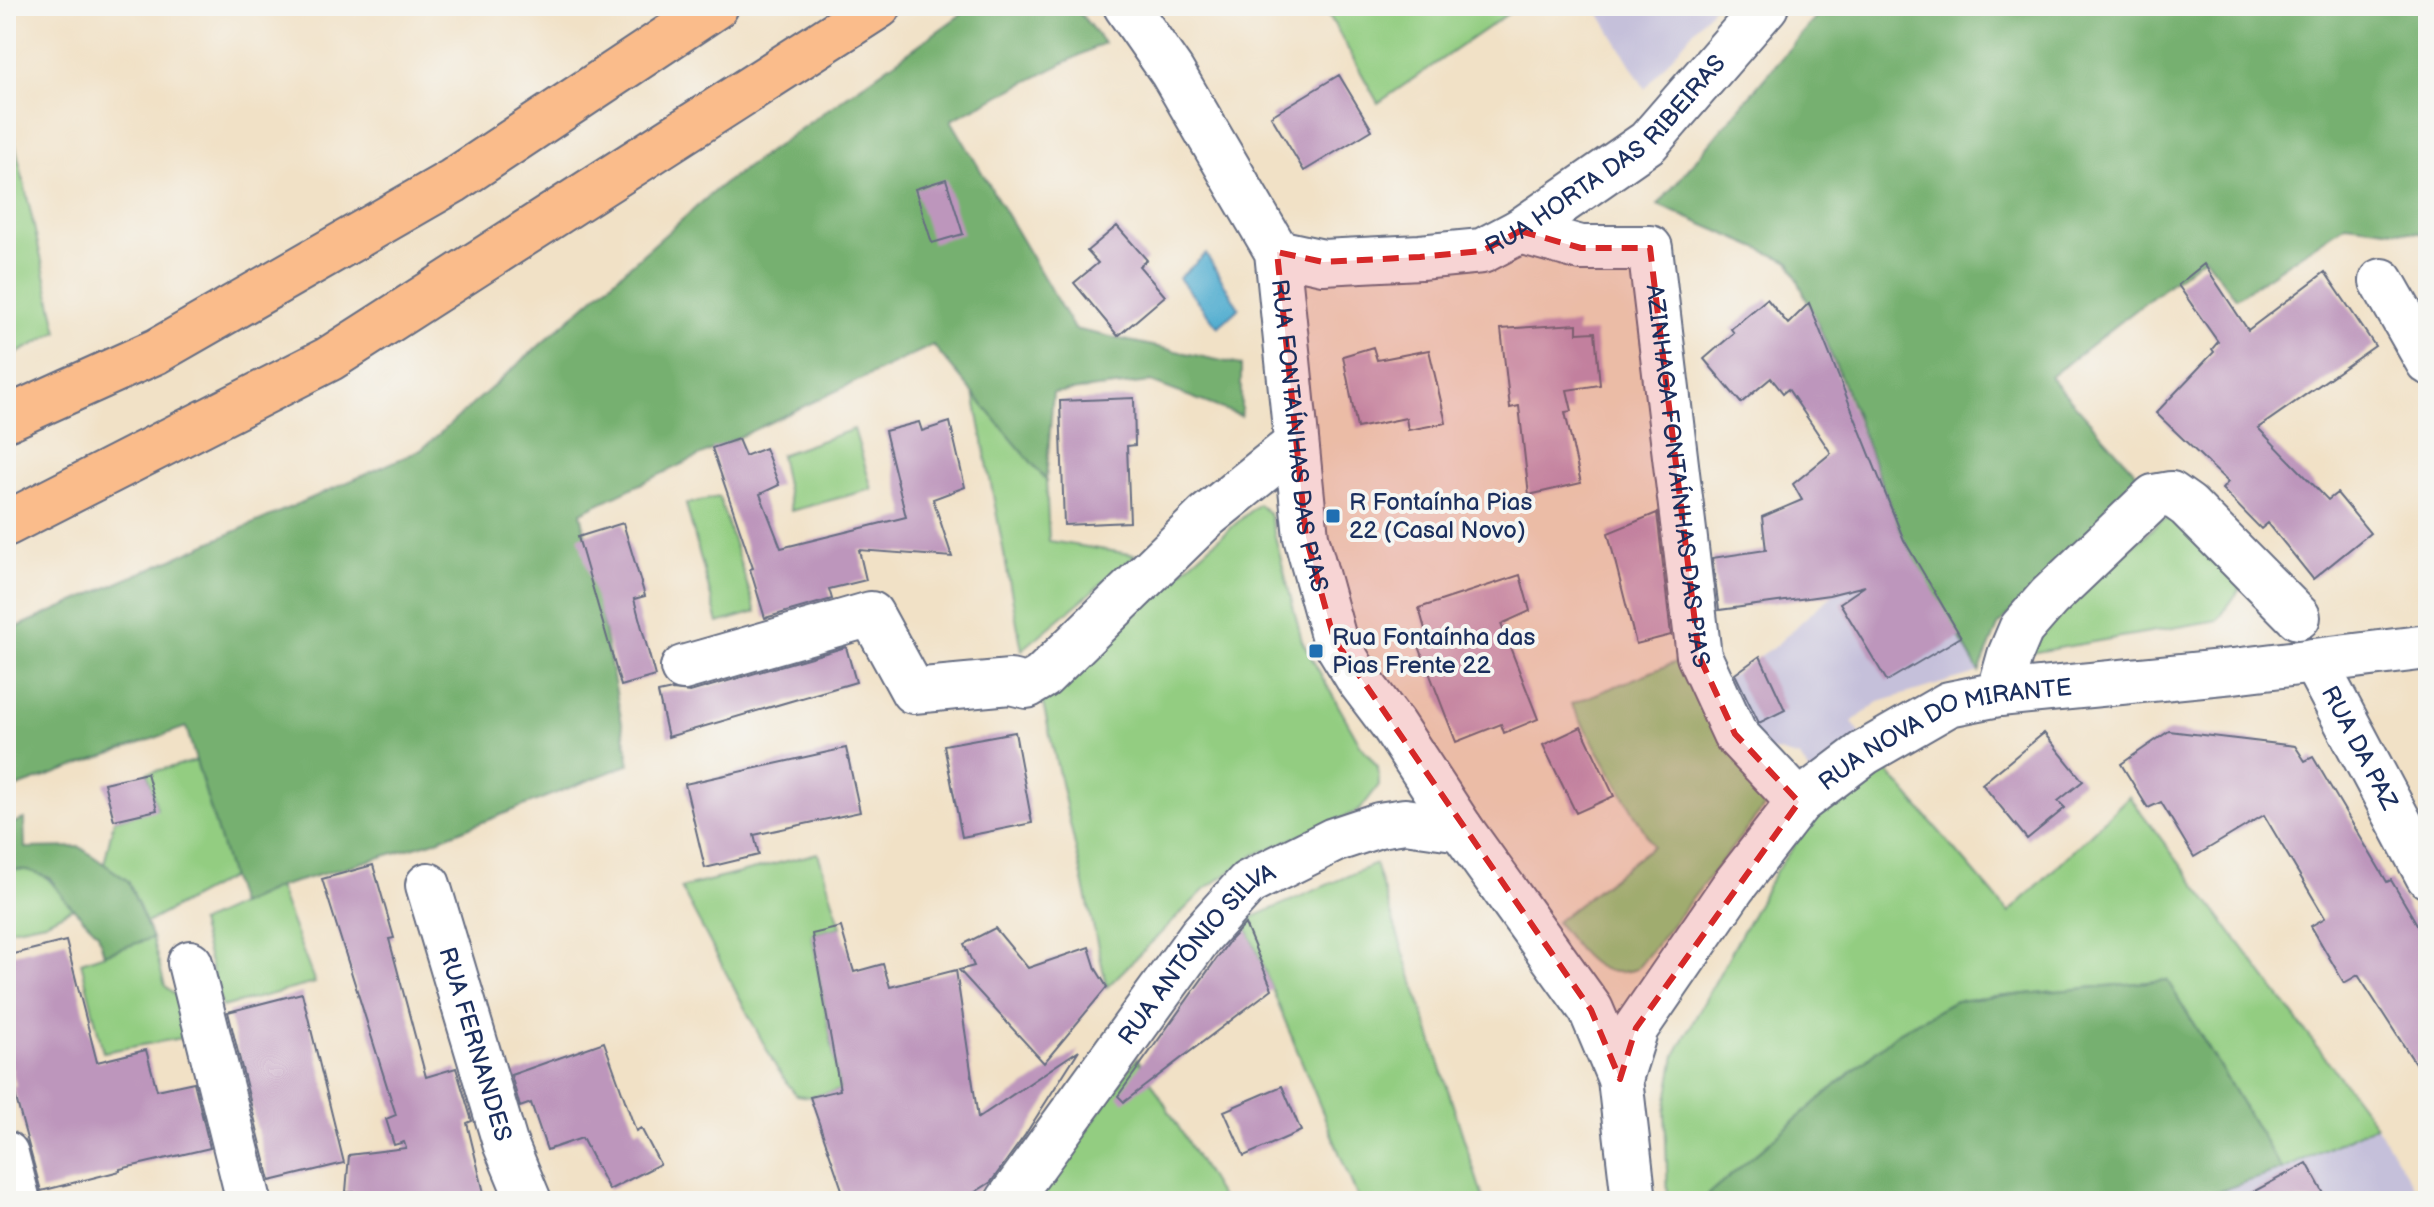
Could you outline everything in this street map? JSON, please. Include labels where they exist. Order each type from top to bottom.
[{"type":"highway","points":[[6,419],[157,351],[453,181],[716,6]]},
{"type":"highway","points":[[6,524],[329,359],[871,11]]},
{"type":"street","name":"RUA FONTAÍNHAS DAS PIAS","points":[[1126,6],[1172,72],[1277,252],[1306,537],[1334,639],[1461,829],[1591,1010],[1620,1079],[1634,1201]]},
{"type":"street","name":"RUA HORTA DAS RIBEIRAS","points":[[1277,252],[1323,262],[1482,251],[1520,231],[1648,142],[1766,6]]},
{"type":"street","name":"AZINHAGA FONTAÍNHAS DAS PIAS","points":[[1520,231],[1581,248],[1650,248],[1699,656],[1735,734],[1799,802]]},
{"type":"street","points":[[2382,281],[2428,362]]},
{"type":"street","points":[[683,668],[871,614],[913,691],[1010,682],[1027,686],[1042,677],[1207,516],[1296,444]]},
{"type":"street","points":[[1999,694],[2021,629],[2049,597],[2154,497],[2171,494],[2188,506],[2298,617]]},
{"type":"street","name":"RUA NOVA DO MIRANTE","points":[[1620,1079],[1636,1028],[1733,887],[1799,802],[1864,753],[1949,704],[1999,694],[2233,671],[2428,647]]},
{"type":"street","name":"RUA DA PAZ","points":[[2314,661],[2428,876]]},
{"type":"street","name":"RUA ANTÓNIO SILVA","points":[[1008,1201],[1201,935],[1248,883],[1334,840],[1379,825],[1405,821],[1461,829]]},
{"type":"street","name":"RUA FERNANDES","points":[[428,885],[505,1143],[529,1201]]},
{"type":"street","points":[[190,963],[249,1201]]},
{"type":"street","points":[[6,1154],[18,1201]]},
{"type":"highlighted area","points":[[1520,231],[1581,248],[1650,248],[1699,656],[1735,734],[1799,802],[1636,1028],[1620,1079],[1591,1010],[1334,639],[1306,537],[1277,252],[1323,262],[1420,257],[1482,251]]},
{"type":"shaded area","points":[[1595,6],[1714,6],[1645,89]]},
{"type":"shaded area","points":[[1903,539],[1979,672],[1879,702],[1852,722],[1884,767],[1828,799],[1800,758],[1764,748],[1725,680],[1775,646]]},
{"type":"shaded area","points":[[2376,1125],[2423,1201],[2190,1201],[2282,1170]]},
{"type":"green space","points":[[973,6],[1074,6],[1104,43],[951,120],[1074,329],[1241,365],[1241,416],[1151,382],[1053,393],[1046,480],[933,345],[581,512],[630,764],[432,842],[278,887],[239,905],[186,727],[6,791],[6,632],[421,450],[719,187]]},
{"type":"green space","points":[[1324,6],[1519,6],[1378,103]]},
{"type":"green space","points":[[1825,6],[2428,6],[2428,234],[2346,224],[2236,298],[2204,257],[2050,377],[2142,479],[1998,626],[1979,672],[1903,539],[1840,375],[1790,262],[1658,205]]},
{"type":"green space","points":[[6,104],[58,332],[6,359]]},
{"type":"green space","points":[[974,393],[1046,480],[1049,541],[1136,555],[1022,650]]},
{"type":"green space","points":[[854,429],[872,489],[791,511],[780,455]]},
{"type":"green space","points":[[719,497],[756,612],[718,623],[686,504]]},
{"type":"green space","points":[[1258,504],[1269,513],[1302,641],[1361,746],[1378,767],[1379,785],[1360,810],[1255,855],[1205,889],[1107,987],[1041,695]]},
{"type":"green space","points":[[2173,517],[2242,586],[2218,620],[2031,653],[2026,643],[2161,521]]},
{"type":"green space","points":[[1681,660],[1768,802],[1637,969],[1610,971],[1590,961],[1556,922],[1653,846],[1571,704]]},
{"type":"green space","points":[[196,761],[231,877],[146,923],[128,881],[104,864],[114,820],[157,809],[147,773]]},
{"type":"green space","points":[[1884,767],[2009,913],[2129,796],[2376,1125],[2282,1170],[2167,980],[1955,1001],[1897,1033],[1701,1201],[1668,1201],[1665,1111],[1675,1055],[1777,869],[1828,799]]},
{"type":"green space","points":[[24,819],[25,848],[80,847],[128,881],[152,938],[104,954],[98,933],[65,900],[50,878],[27,870],[10,869],[6,873],[6,826]]},
{"type":"green space","points":[[818,853],[841,927],[812,934],[840,1090],[810,1097],[796,1095],[776,1067],[681,888]]},
{"type":"green space","points":[[1375,864],[1484,1201],[1359,1201],[1244,921]]},
{"type":"green space","points":[[10,869],[43,875],[73,908],[45,922],[6,930],[6,873]]},
{"type":"green space","points":[[278,887],[315,983],[222,1007],[199,923]]},
{"type":"green space","points":[[152,938],[165,986],[177,996],[187,1037],[103,1052],[81,962]]},
{"type":"green space","points":[[2167,980],[2282,1170],[2190,1201],[1701,1201],[1897,1033],[1955,1001]]},
{"type":"green space","points":[[1137,1058],[1223,1201],[1038,1201]]},
{"type":"water","points":[[1206,254],[1239,308],[1218,327],[1179,278]]},
{"type":"building","points":[[1339,75],[1372,130],[1304,171],[1271,116]]},
{"type":"building","points":[[946,179],[963,234],[932,243],[915,189]]},
{"type":"building","points":[[1117,226],[1147,260],[1139,266],[1165,296],[1118,336],[1074,283],[1098,263],[1087,251]]},
{"type":"building","points":[[2204,264],[2248,330],[2325,272],[2375,346],[2258,428],[2328,500],[2337,493],[2370,533],[2313,579],[2268,523],[2261,529],[2222,489],[2228,482],[2156,413],[2214,352],[2212,349],[2218,342],[2178,285]]},
{"type":"building","points":[[1767,299],[1788,324],[1809,303],[1904,540],[1961,637],[1887,681],[1840,603],[1865,586],[1829,595],[1719,610],[1712,558],[1766,550],[1762,517],[1802,500],[1793,484],[1831,453],[1788,389],[1783,393],[1771,378],[1741,403],[1704,359],[1734,333],[1731,329]]},
{"type":"building","points":[[1577,324],[1577,333],[1595,332],[1600,385],[1567,390],[1572,411],[1565,412],[1581,483],[1529,495],[1519,406],[1510,408],[1501,329]]},
{"type":"building","points":[[1373,347],[1377,360],[1429,350],[1446,423],[1408,430],[1406,418],[1357,428],[1343,356]]},
{"type":"building","points":[[1134,398],[1135,445],[1127,446],[1130,522],[1064,525],[1060,401]]},
{"type":"building","points":[[919,422],[922,431],[950,422],[965,487],[933,499],[952,557],[859,550],[866,580],[829,589],[832,599],[765,618],[750,569],[753,568],[712,448],[738,439],[745,456],[765,448],[779,485],[760,494],[781,548],[906,517],[885,431]]},
{"type":"building","points":[[1657,513],[1671,635],[1636,644],[1608,533]]},
{"type":"building","points":[[623,523],[645,596],[634,599],[655,676],[621,686],[578,537]]},
{"type":"building","points":[[1520,575],[1530,611],[1501,624],[1538,719],[1504,733],[1501,724],[1456,742],[1415,636],[1426,633],[1419,608]]},
{"type":"building","points":[[846,647],[856,682],[668,737],[658,693],[672,690],[690,692]]},
{"type":"building","points":[[1760,656],[1785,710],[1759,723],[1735,674]]},
{"type":"building","points":[[1581,727],[1614,796],[1576,813],[1543,745]]},
{"type":"building","points":[[2169,731],[2295,746],[2305,761],[2313,757],[2387,882],[2391,880],[2428,943],[2428,1083],[2358,975],[2344,983],[2311,926],[2325,918],[2264,815],[2194,857],[2161,802],[2148,808],[2121,764]]},
{"type":"building","points":[[1015,732],[1032,823],[962,837],[944,745]]},
{"type":"building","points":[[2044,733],[2083,781],[2058,801],[2065,808],[2027,839],[1982,784]]},
{"type":"building","points":[[846,748],[860,812],[754,835],[759,855],[705,868],[685,784]]},
{"type":"building","points":[[147,773],[157,810],[114,820],[104,783]]},
{"type":"building","points":[[373,865],[394,938],[389,939],[426,1077],[456,1068],[472,1121],[467,1123],[486,1201],[416,1201],[415,1194],[346,1192],[349,1155],[406,1148],[404,1142],[394,1145],[386,1119],[396,1115],[322,879]]},
{"type":"building","points":[[1245,924],[1272,989],[1124,1102],[1118,1096],[1230,940]]},
{"type":"building","points":[[841,927],[854,972],[883,964],[890,987],[956,970],[978,1118],[1079,1050],[991,1182],[961,1201],[846,1201],[810,1097],[840,1090],[812,934]]},
{"type":"building","points":[[995,928],[1028,968],[1089,947],[1096,969],[1107,987],[1044,1063],[959,970],[974,966],[964,944]]},
{"type":"building","points":[[66,941],[97,1062],[146,1050],[157,1090],[194,1082],[210,1148],[41,1191],[13,1087],[16,1086],[6,1046],[6,956]]},
{"type":"building","points":[[302,993],[344,1163],[270,1181],[228,1012]]},
{"type":"building","points":[[604,1042],[636,1131],[641,1128],[660,1164],[609,1190],[582,1138],[547,1150],[531,1103],[520,1107],[511,1075]]},
{"type":"building","points":[[1282,1086],[1301,1131],[1244,1156],[1224,1111]]},
{"type":"building","points":[[2307,1163],[2328,1201],[2236,1201]]},
{"type":"place","name":"R Fontaínha Pias 22 (Casal Novo)","points":[[1333,516]]},
{"type":"place","name":"Rua Fontaínha das Pias Frente 22","points":[[1316,651]]}]
